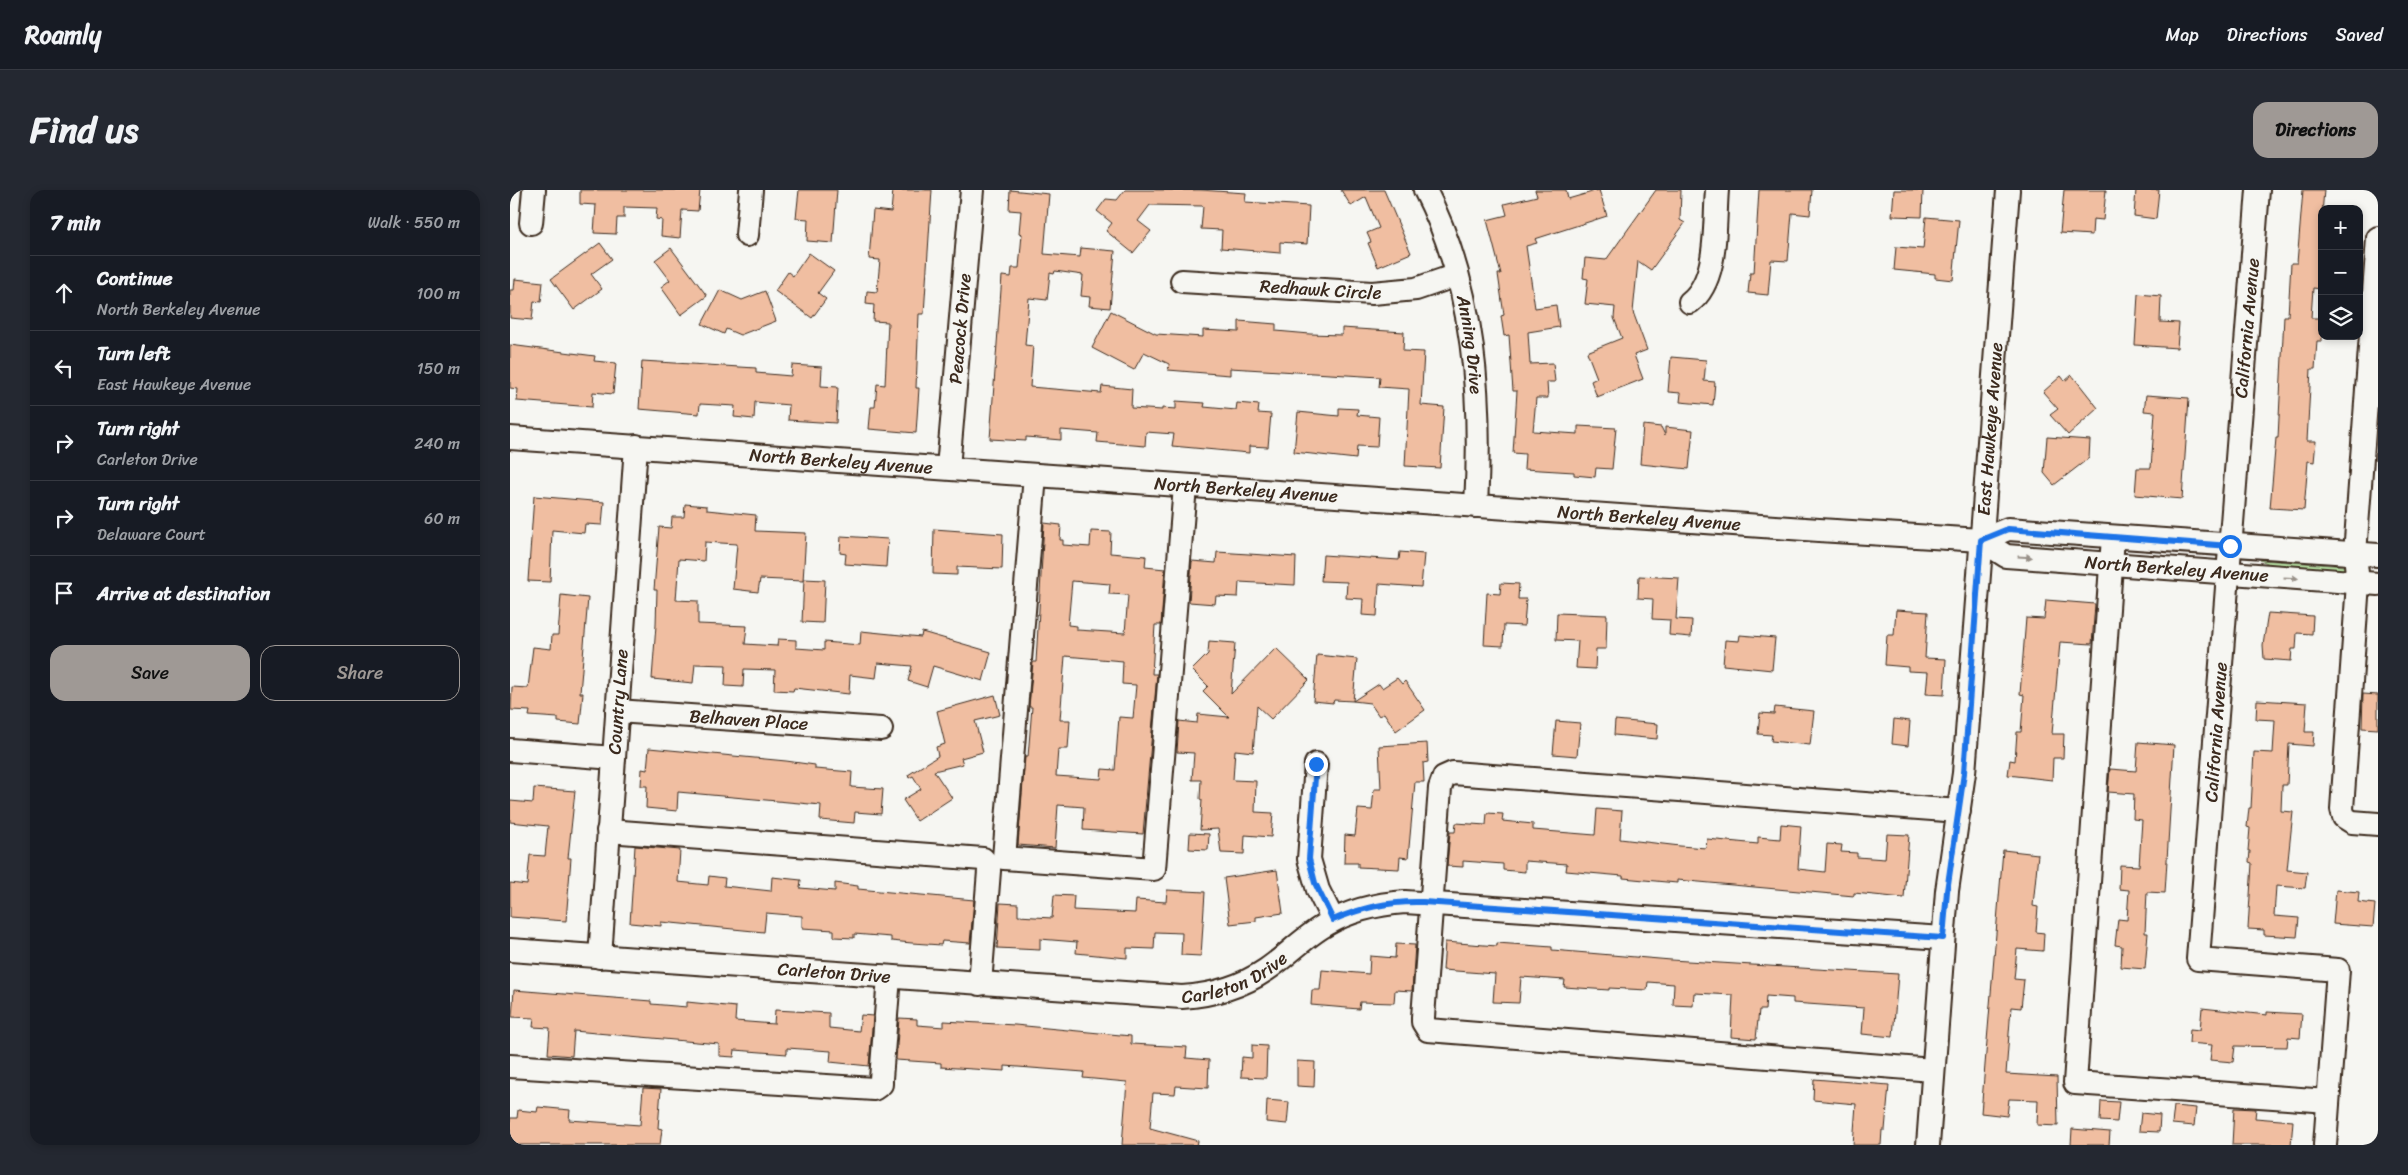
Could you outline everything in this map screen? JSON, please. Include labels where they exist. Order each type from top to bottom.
[{"type":"street","points":[[531,223],[534,190]]},
{"type":"street","points":[[747,235],[750,190]]},
{"type":"street","name":"Peacock Drive","points":[[948,468],[972,190]]},
{"type":"street","points":[[1690,302],[1704,288],[1711,269],[1717,190]]},
{"type":"street","name":"East Hawkeye Avenue","points":[[1928,1145],[1947,891],[1964,773],[2008,190]]},
{"type":"street","name":"California Avenue","points":[[2258,190],[2198,959],[2338,970],[2325,1145]]},
{"type":"street","name":"Anning Drive","points":[[1434,192],[1468,321],[1477,391],[1479,435],[1476,506]]},
{"type":"street","points":[[2378,238],[2355,554],[2373,584],[2342,810],[2344,817],[2352,822],[2378,824]]},
{"type":"street","name":"Redhawk Circle","points":[[1182,281],[1379,293],[1416,289],[1457,275]]},
{"type":"street","name":"North Berkeley Avenue","points":[[510,438],[1981,540],[2008,529],[2378,555]]},
{"type":"street","name":"Country Lane","points":[[600,957],[636,446]]},
{"type":"street","points":[[1035,475],[1004,858],[1154,869],[1185,486]]},
{"type":"street","points":[[2113,537],[2075,1083],[2328,1101]]},
{"type":"street","name":"North Berkeley Avenue","points":[[1981,540],[2006,556],[2373,584]]},
{"type":"street","name":"Belhaven Place","points":[[617,711],[881,729]]},
{"type":"street","points":[[510,750],[614,758]]},
{"type":"street","points":[[1316,764],[1309,859],[1315,883],[1333,920]]},
{"type":"street","points":[[1933,1070],[1428,1030],[1423,1022],[1423,1017],[1441,782],[1444,777],[1453,773],[1959,811]]},
{"type":"street","points":[[608,831],[983,859],[989,866],[989,871],[980,984]]},
{"type":"street","name":"Carleton Drive","points":[[510,950],[1170,997],[1207,994],[1230,988],[1254,977],[1333,920],[1350,912],[1386,904],[1431,902],[1943,938]]},
{"type":"street","points":[[510,1066],[874,1089],[881,1084],[882,1079],[890,977]]},
{"type":"green space","points":[[2260,560],[2343,566],[2346,571],[2277,567]]},
{"type":"building","points":[[580,190],[700,190],[698,211],[682,210],[680,238],[661,236],[662,220],[656,219],[657,208],[624,207],[624,218],[617,218],[616,234],[594,233],[596,205],[580,204]]},
{"type":"building","points":[[799,190],[837,190],[833,243],[807,241],[808,219],[796,218]]},
{"type":"building","points":[[893,190],[932,190],[924,314],[919,314],[916,388],[919,388],[916,433],[869,429],[871,407],[875,407],[877,384],[885,385],[888,322],[873,321],[874,305],[866,304],[867,291],[877,292],[880,260],[869,259],[873,210],[891,212]]},
{"type":"building","points":[[1010,190],[1049,194],[1044,254],[1080,257],[1081,248],[1115,251],[1110,308],[1089,306],[1090,297],[1081,296],[1083,275],[1055,271],[1054,274],[1050,273],[1047,300],[1029,298],[1025,345],[1033,346],[1030,387],[1101,393],[1102,386],[1132,389],[1131,408],[1176,409],[1176,401],[1205,403],[1204,407],[1236,410],[1237,403],[1259,405],[1258,413],[1271,414],[1268,447],[1249,446],[1249,453],[1172,446],[1174,434],[1146,432],[1145,446],[1097,442],[1098,433],[1061,430],[1061,440],[1026,437],[1026,441],[990,439],[1002,276],[1011,277],[1012,268],[1019,268],[1022,234],[1019,233],[1021,211],[1009,210]]},
{"type":"building","points":[[1125,190],[1200,190],[1246,193],[1245,202],[1309,206],[1307,244],[1280,242],[1280,253],[1221,248],[1222,230],[1201,229],[1203,206],[1150,205],[1138,221],[1151,231],[1133,253],[1106,231],[1112,223],[1097,211],[1106,199],[1117,200]]},
{"type":"building","points":[[1341,190],[1384,190],[1411,253],[1378,267],[1368,243],[1371,242],[1367,233],[1379,228],[1366,197],[1351,206]]},
{"type":"building","points":[[1535,190],[1566,190],[1568,199],[1599,190],[1607,216],[1535,239],[1537,243],[1526,246],[1535,308],[1556,305],[1559,327],[1528,332],[1530,364],[1553,363],[1555,382],[1547,382],[1548,398],[1536,398],[1533,431],[1578,434],[1578,426],[1616,428],[1612,469],[1596,468],[1595,477],[1574,475],[1574,472],[1524,469],[1525,454],[1513,453],[1517,391],[1513,391],[1509,335],[1504,336],[1501,316],[1504,315],[1498,274],[1501,274],[1487,220],[1507,215],[1504,204],[1537,196]]},
{"type":"building","points":[[1656,190],[1681,190],[1680,220],[1685,223],[1651,270],[1638,261],[1633,312],[1647,350],[1634,355],[1643,379],[1597,397],[1591,381],[1597,378],[1587,352],[1622,338],[1614,318],[1615,307],[1585,304],[1588,279],[1583,278],[1585,258],[1606,260]]},
{"type":"building","points":[[1759,190],[1812,190],[1810,215],[1792,213],[1788,261],[1771,260],[1768,295],[1748,293],[1750,273],[1754,273]]},
{"type":"building","points":[[1894,190],[1923,190],[1922,217],[1892,216]]},
{"type":"building","points":[[2064,190],[2106,190],[2103,220],[2093,219],[2092,235],[2060,233]]},
{"type":"building","points":[[2136,190],[2159,190],[2156,219],[2134,216]]},
{"type":"building","points":[[2303,190],[2324,190],[2323,205],[2318,205],[2318,289],[2313,288],[2311,318],[2318,318],[2318,340],[2322,341],[2317,341],[2315,369],[2311,369],[2307,441],[2316,441],[2314,462],[2308,461],[2304,510],[2270,508],[2276,438],[2278,438],[2284,316],[2288,316],[2291,263],[2297,263]]},
{"type":"building","points":[[1926,217],[1959,220],[1953,280],[1935,278],[1935,274],[1894,270],[1896,247],[1923,249]]},
{"type":"building","points":[[600,243],[612,259],[591,274],[602,289],[574,310],[551,279]]},
{"type":"building","points":[[671,248],[707,296],[681,315],[661,287],[670,280],[655,260]]},
{"type":"building","points":[[809,253],[834,271],[818,293],[826,299],[812,318],[775,291],[788,272],[793,276]]},
{"type":"building","points":[[515,279],[543,282],[541,302],[534,301],[532,320],[510,318],[510,290],[514,290]]},
{"type":"building","points":[[720,290],[742,300],[765,291],[776,321],[740,335],[726,329],[724,334],[702,324]]},
{"type":"building","points":[[2138,294],[2161,296],[2160,322],[2179,323],[2177,348],[2135,345]]},
{"type":"building","points":[[1111,311],[1156,334],[1203,337],[1203,330],[1239,332],[1239,321],[1276,324],[1276,331],[1310,334],[1342,335],[1342,328],[1404,332],[1403,351],[1424,352],[1421,405],[1444,407],[1440,468],[1405,466],[1409,389],[1379,387],[1380,377],[1230,368],[1230,375],[1168,370],[1169,364],[1144,352],[1134,370],[1092,348]]},
{"type":"building","points":[[510,345],[595,356],[594,361],[616,363],[613,394],[593,392],[592,407],[517,401],[518,389],[510,388]]},
{"type":"building","points":[[1671,357],[1706,360],[1704,381],[1715,382],[1713,405],[1680,402],[1681,393],[1668,392]]},
{"type":"building","points":[[642,361],[756,368],[756,373],[791,376],[792,365],[822,367],[821,386],[838,387],[836,423],[788,420],[789,405],[755,402],[754,419],[734,417],[735,406],[700,404],[699,414],[639,409]]},
{"type":"building","points":[[2072,375],[2098,408],[2068,435],[2050,415],[2058,409],[2043,392],[2061,376],[2065,381]]},
{"type":"building","points":[[2146,395],[2189,398],[2182,499],[2135,495],[2137,468],[2151,468],[2155,412],[2144,411]]},
{"type":"building","points":[[1339,408],[1358,409],[1357,415],[1379,417],[1377,447],[1357,446],[1356,459],[1294,452],[1298,412],[1339,416]]},
{"type":"building","points":[[1643,425],[1661,427],[1665,435],[1665,427],[1693,430],[1689,469],[1640,464]]},
{"type":"building","points":[[2047,437],[2090,440],[2089,458],[2054,485],[2044,473]]},
{"type":"building","points":[[534,496],[604,502],[602,525],[585,524],[584,533],[552,530],[550,582],[528,581]]},
{"type":"building","points":[[685,504],[707,506],[707,510],[756,515],[755,531],[806,533],[803,581],[760,579],[758,592],[733,589],[737,544],[705,542],[704,561],[679,559],[676,600],[698,601],[698,624],[747,626],[745,644],[777,646],[778,639],[796,640],[796,648],[824,650],[824,642],[860,645],[861,631],[921,637],[922,632],[991,652],[983,681],[933,666],[927,687],[908,681],[912,666],[878,663],[876,678],[850,675],[849,694],[794,688],[793,691],[774,690],[775,670],[744,669],[743,687],[725,686],[726,665],[695,664],[693,683],[652,679],[657,590],[654,590],[659,527],[671,528],[672,517],[684,517]]},
{"type":"building","points":[[1044,523],[1061,525],[1060,540],[1063,540],[1063,545],[1090,547],[1091,531],[1111,532],[1110,553],[1146,556],[1145,567],[1165,569],[1161,625],[1155,625],[1152,674],[1157,674],[1143,834],[1083,830],[1084,807],[1058,805],[1055,848],[1018,845],[1025,757],[1028,757],[1032,707],[1029,707],[1033,662],[1036,662]],"holes":[[[1072,581],[1110,584],[1109,594],[1128,595],[1125,633],[1077,630],[1077,626],[1068,625]],[[1065,656],[1123,661],[1122,684],[1136,685],[1133,718],[1119,717],[1115,770],[1102,769],[1101,779],[1056,776],[1058,749],[1068,749],[1070,720],[1060,720]]]},
{"type":"building","points":[[934,529],[1003,534],[1002,569],[957,567],[957,575],[933,574]]},
{"type":"building","points":[[841,536],[888,539],[886,567],[845,564],[846,554],[840,553]]},
{"type":"building","points":[[1217,552],[1296,557],[1295,585],[1239,582],[1238,597],[1216,596],[1215,604],[1189,602],[1192,561],[1216,563]]},
{"type":"building","points":[[1400,552],[1424,554],[1421,587],[1379,584],[1377,616],[1362,615],[1363,599],[1346,598],[1347,582],[1321,581],[1323,555],[1399,560]]},
{"type":"building","points":[[1639,576],[1679,578],[1676,619],[1692,620],[1691,637],[1669,635],[1670,620],[1652,619],[1653,599],[1638,598]]},
{"type":"building","points":[[804,579],[825,580],[823,623],[802,622]]},
{"type":"building","points":[[1501,583],[1519,584],[1518,599],[1526,599],[1524,626],[1504,625],[1503,646],[1484,645],[1487,593],[1500,594]]},
{"type":"building","points":[[561,595],[588,598],[580,693],[583,693],[580,724],[558,722],[558,718],[529,716],[530,711],[511,710],[512,687],[528,688],[533,647],[551,649],[552,635],[558,635]]},
{"type":"building","points":[[2046,600],[2095,604],[2092,644],[2060,642],[2052,734],[2064,734],[2063,758],[2053,758],[2052,780],[2008,775],[2010,760],[2015,761],[2017,732],[2021,732],[2024,695],[2020,694],[2026,618],[2044,619]]},
{"type":"building","points":[[1896,610],[1928,612],[1925,658],[1946,659],[1944,695],[1926,694],[1928,672],[1908,671],[1908,667],[1885,665],[1887,635],[1894,635]]},
{"type":"building","points":[[1557,613],[1607,615],[1606,649],[1596,649],[1595,669],[1576,668],[1578,641],[1556,640]]},
{"type":"building","points":[[2268,613],[2313,616],[2312,634],[2297,633],[2296,649],[2292,649],[2291,661],[2264,659],[2263,645]]},
{"type":"building","points":[[1740,635],[1775,638],[1772,670],[1723,665],[1725,640],[1739,641]]},
{"type":"building","points":[[1209,641],[1235,643],[1231,694],[1276,648],[1309,680],[1271,719],[1257,706],[1253,752],[1235,750],[1233,780],[1256,781],[1255,812],[1273,813],[1271,837],[1245,835],[1244,854],[1221,853],[1218,829],[1200,830],[1201,780],[1192,780],[1194,753],[1177,752],[1179,721],[1197,723],[1198,714],[1229,717],[1203,691],[1208,686],[1192,670],[1208,654]]},
{"type":"building","points":[[1317,655],[1357,659],[1353,701],[1334,700],[1333,703],[1313,701]]},
{"type":"building","points":[[1397,678],[1402,684],[1405,681],[1425,710],[1396,731],[1384,713],[1379,716],[1370,703],[1353,701],[1379,684],[1382,688]]},
{"type":"building","points":[[2363,694],[2378,695],[2378,729],[2362,728]]},
{"type":"building","points":[[995,695],[1000,715],[975,721],[983,752],[961,758],[963,764],[934,771],[952,798],[917,821],[903,800],[921,789],[913,776],[909,778],[908,775],[938,756],[936,747],[945,744],[937,711]]},
{"type":"building","points":[[2257,700],[2307,703],[2305,732],[2314,732],[2313,746],[2289,744],[2287,785],[2282,785],[2281,811],[2293,812],[2287,870],[2307,872],[2305,888],[2276,886],[2274,916],[2299,918],[2297,937],[2264,935],[2264,930],[2248,929],[2252,863],[2249,862],[2250,851],[2248,851],[2250,828],[2247,827],[2249,808],[2251,808],[2254,752],[2273,753],[2275,720],[2256,719]]},
{"type":"building","points":[[1775,707],[1814,711],[1810,745],[1771,741],[1772,735],[1758,734],[1760,713],[1774,714]]},
{"type":"building","points":[[1894,719],[1910,721],[1908,746],[1892,744]]},
{"type":"building","points":[[1615,720],[1658,724],[1657,739],[1614,735]]},
{"type":"building","points":[[1556,721],[1580,723],[1577,756],[1553,754]]},
{"type":"building","points":[[2138,742],[2174,745],[2165,893],[2147,892],[2145,933],[2148,933],[2145,969],[2121,967],[2122,946],[2115,945],[2118,919],[2127,920],[2129,890],[2119,889],[2120,865],[2139,866],[2142,820],[2133,819],[2134,794],[2108,792],[2110,769],[2136,771]]},
{"type":"building","points":[[1427,743],[1428,762],[1423,763],[1424,782],[1415,782],[1408,858],[1400,857],[1399,869],[1358,867],[1358,863],[1344,863],[1345,835],[1355,836],[1358,809],[1372,810],[1374,789],[1381,789],[1379,746]]},
{"type":"building","points":[[649,748],[786,761],[815,765],[815,769],[852,772],[851,787],[883,789],[881,814],[855,812],[854,823],[820,820],[821,805],[678,792],[677,811],[646,808],[647,786],[641,786],[642,769],[647,770]]},
{"type":"building","points":[[534,788],[575,791],[568,858],[571,858],[566,921],[510,917],[510,883],[527,885],[530,855],[545,856],[548,826],[510,822],[510,801],[533,803]]},
{"type":"building","points":[[1597,809],[1622,811],[1620,839],[1680,846],[1706,848],[1707,839],[1758,844],[1758,837],[1780,839],[1781,824],[1801,826],[1798,869],[1825,872],[1827,844],[1842,845],[1841,852],[1857,853],[1857,857],[1885,859],[1887,834],[1909,835],[1904,898],[1854,893],[1854,896],[1677,880],[1677,883],[1623,878],[1623,876],[1566,871],[1567,864],[1525,861],[1525,872],[1503,870],[1503,864],[1463,861],[1463,867],[1447,866],[1450,832],[1455,832],[1456,823],[1486,825],[1487,813],[1503,814],[1502,821],[1533,824],[1533,830],[1595,835]]},
{"type":"building","points":[[1190,833],[1209,834],[1208,850],[1189,849]]},
{"type":"building","points":[[635,846],[680,850],[678,882],[708,885],[709,876],[725,878],[724,886],[771,891],[772,877],[801,880],[800,888],[835,891],[835,883],[858,886],[858,889],[974,900],[970,943],[942,941],[941,945],[912,943],[891,941],[891,937],[854,934],[854,938],[834,937],[834,930],[802,928],[802,916],[766,913],[764,932],[661,922],[661,926],[630,923]]},
{"type":"building","points":[[2003,850],[2038,854],[2033,906],[2038,907],[2036,932],[2044,933],[2043,951],[2017,949],[2014,979],[2024,980],[2021,1008],[2011,1007],[2006,1074],[2057,1077],[2058,1126],[2037,1125],[2038,1100],[2009,1099],[2007,1116],[1981,1113]]},
{"type":"building","points":[[1277,870],[1283,913],[1256,917],[1256,921],[1230,924],[1224,878]]},
{"type":"building","points":[[1167,890],[1205,892],[1201,956],[1181,955],[1182,933],[1155,932],[1154,949],[1127,948],[1127,958],[1076,953],[1077,942],[1040,939],[1040,950],[997,948],[1000,903],[1018,904],[1018,916],[1052,918],[1054,895],[1074,896],[1073,910],[1135,913],[1136,900],[1166,902]]},
{"type":"building","points":[[2336,890],[2359,892],[2358,902],[2375,904],[2373,927],[2333,924]]},
{"type":"building","points":[[1445,942],[1497,946],[1497,943],[1552,947],[1552,950],[1671,960],[1898,974],[1893,1037],[1862,1034],[1864,1008],[1793,1003],[1793,998],[1766,996],[1765,1010],[1759,1010],[1756,1039],[1731,1037],[1733,995],[1694,993],[1693,1006],[1673,1005],[1674,984],[1648,982],[1647,990],[1609,988],[1609,990],[1564,987],[1565,980],[1521,977],[1519,1003],[1493,1002],[1495,974],[1443,970]]},
{"type":"building","points":[[1396,944],[1415,945],[1412,991],[1395,990],[1394,1003],[1360,1002],[1359,1009],[1311,1005],[1312,990],[1320,990],[1322,970],[1369,974],[1370,956],[1395,958]]},
{"type":"building","points":[[514,990],[651,1001],[651,1004],[687,1007],[687,1002],[736,1007],[735,1021],[774,1024],[775,1010],[829,1013],[829,1028],[859,1031],[861,1015],[873,1016],[869,1066],[830,1062],[831,1051],[787,1048],[787,1054],[735,1050],[734,1057],[719,1056],[719,1044],[574,1031],[572,1056],[548,1054],[550,1028],[533,1027],[534,1018],[512,1017]]},
{"type":"building","points":[[2202,1008],[2267,1015],[2267,1012],[2302,1014],[2300,1038],[2288,1037],[2287,1047],[2235,1046],[2233,1062],[2210,1060],[2212,1045],[2189,1043],[2190,1029],[2200,1030]]},
{"type":"building","points":[[899,1018],[917,1019],[917,1025],[944,1027],[944,1021],[1015,1025],[1131,1036],[1131,1044],[1187,1047],[1186,1058],[1209,1060],[1208,1088],[1176,1086],[1175,1094],[1153,1093],[1150,1128],[1198,1141],[1197,1145],[1122,1145],[1127,1082],[1083,1078],[1084,1072],[1005,1066],[1005,1071],[941,1067],[941,1063],[896,1060]]},
{"type":"building","points":[[1252,1045],[1267,1046],[1266,1078],[1241,1077],[1242,1057],[1252,1058]]},
{"type":"building","points":[[1297,1061],[1315,1062],[1314,1087],[1297,1086]]},
{"type":"building","points":[[1814,1079],[1889,1085],[1885,1130],[1882,1130],[1881,1145],[1853,1145],[1856,1104],[1813,1100]]},
{"type":"building","points":[[643,1088],[661,1089],[658,1128],[662,1129],[660,1145],[510,1145],[510,1118],[517,1118],[518,1110],[537,1112],[538,1107],[570,1110],[569,1120],[640,1125]]},
{"type":"building","points":[[1267,1100],[1289,1102],[1287,1124],[1266,1122]]},
{"type":"building","points":[[2101,1101],[2119,1102],[2117,1122],[2100,1121]]},
{"type":"building","points":[[2174,1106],[2196,1108],[2194,1126],[2172,1124]]},
{"type":"building","points":[[2234,1108],[2256,1109],[2255,1118],[2293,1121],[2291,1145],[2232,1145]]},
{"type":"building","points":[[2141,1113],[2160,1115],[2159,1132],[2139,1131]]},
{"type":"building","points":[[2072,1129],[2110,1132],[2109,1145],[2071,1145]]},
{"type":"route","points":[[1316,764],[1309,859],[1315,883],[1333,920],[1350,912],[1377,905],[1423,902],[1943,938],[1950,866],[1962,797],[1981,540],[2008,529],[2230,546]]}]
